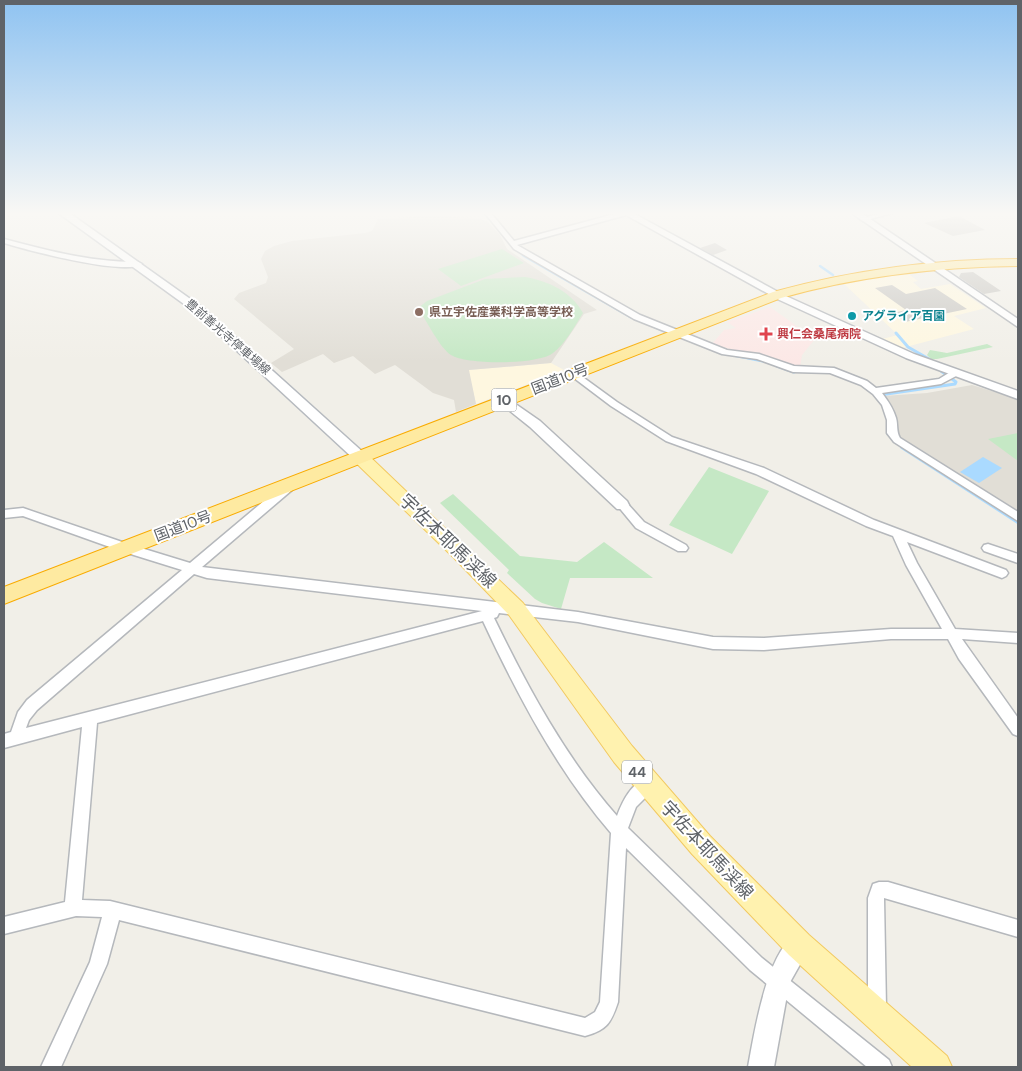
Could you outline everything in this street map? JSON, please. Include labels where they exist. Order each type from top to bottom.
[{"type":"highway","name":"国道10号","points":[[4,596],[678,332],[777,296],[851,277],[932,266],[1018,262]]},
{"type":"main road","name":"豊前善光寺停車場線","points":[[135,262],[199,310],[360,456]]},
{"type":"main road","name":"宇佐本耶馬渓線","points":[[360,456],[468,559],[517,611],[545,646],[601,726],[648,785],[701,845],[799,945],[936,1067]]},
{"type":"street","points":[[102,262],[138,264]]},
{"type":"street","points":[[543,262],[628,312],[734,354],[759,357],[793,369],[820,368],[838,372],[864,383],[876,391],[890,411],[892,433],[897,440],[1018,517]]},
{"type":"street","points":[[715,262],[777,296],[896,350],[1018,395]]},
{"type":"street","points":[[926,262],[1018,324]]},
{"type":"street","points":[[573,373],[614,404],[669,438],[760,471],[898,534],[1002,573]]},
{"type":"street","points":[[876,391],[941,381],[956,373]]},
{"type":"street","points":[[504,400],[536,424],[640,524],[682,548]]},
{"type":"street","points":[[10,740],[22,717],[32,705],[293,483]]},
{"type":"street","points":[[4,514],[23,512],[125,548],[214,575],[578,617],[670,636],[729,644],[764,644],[869,634],[952,634],[1018,638]]},
{"type":"street","points":[[898,534],[912,565],[952,634],[985,686],[1018,728]]},
{"type":"street","points":[[988,548],[1018,559]]},
{"type":"street","points":[[10,740],[486,615],[517,611]]},
{"type":"street","points":[[486,615],[507,659],[562,757],[576,778],[619,830],[720,931],[882,1067]]},
{"type":"street","points":[[73,909],[90,719]]},
{"type":"street","points":[[4,925],[73,909],[94,907],[113,910],[585,1027],[597,1024],[605,1017],[609,1002],[619,830],[630,802],[648,785]]},
{"type":"street","points":[[877,1015],[876,898],[879,890],[888,890],[1018,929]]},
{"type":"street","points":[[51,1067],[98,964],[113,910]]},
{"type":"street","points":[[761,1067],[778,981],[799,945]]},
{"type":"shaded area","name":"県立宇佐産業科学高等学校","points":[[262,262],[526,262],[597,310],[584,314],[551,363],[469,370],[476,404],[456,412],[454,400],[433,393],[395,365],[375,374],[353,356],[334,363],[323,354],[282,372],[271,363],[294,349],[234,299],[239,293],[266,283],[268,277]]},
{"type":"shaded area","points":[[906,272],[918,281],[913,282],[921,289],[950,284],[986,308],[954,316],[974,329],[898,349],[878,340],[898,335],[843,283]]},
{"type":"shaded area","name":"興仁会桑尾病院","points":[[770,307],[815,339],[802,355],[800,367],[790,366],[712,344],[724,330],[736,328],[727,322]]},
{"type":"shaded area","points":[[551,363],[564,370],[476,404],[468,370]]},
{"type":"shaded area","points":[[972,385],[1018,399],[1018,515],[901,441],[883,396],[927,393]]},
{"type":"green space","points":[[460,262],[524,263],[461,286],[438,269]]},
{"type":"green space","points":[[525,277],[542,281],[558,288],[578,305],[583,313],[562,345],[545,357],[518,362],[486,362],[472,361],[451,355],[442,346],[418,308],[427,301],[485,279]]},
{"type":"green space","points":[[987,344],[993,347],[937,359],[931,359],[927,355],[930,350],[947,353]]},
{"type":"green space","points":[[1018,433],[1018,461],[988,439]]},
{"type":"green space","points":[[709,467],[769,491],[732,554],[669,525]]},
{"type":"green space","points":[[453,494],[520,556],[577,562],[604,542],[653,578],[570,578],[561,609],[542,603],[535,599],[507,573],[509,570],[440,503]]},
{"type":"water","points":[[983,457],[1002,468],[979,483],[960,472]]},
{"type":"building","points":[[973,272],[1001,291],[984,294],[959,277],[961,273]]},
{"type":"building","points":[[892,285],[906,294],[935,288],[967,309],[905,322],[893,313],[906,310],[875,288]]},
{"type":"waterway","points":[[534,262],[632,318]]},
{"type":"waterway","points":[[820,266],[833,275]]},
{"type":"waterway","points":[[630,316],[664,331]]},
{"type":"waterway","points":[[896,333],[908,347],[929,359]]},
{"type":"waterway","points":[[723,353],[763,361]]},
{"type":"waterway","points":[[777,366],[794,372]]},
{"type":"waterway","points":[[880,395],[955,384],[956,382],[941,371]]},
{"type":"waterway","points":[[888,419],[888,434]]},
{"type":"waterway","points":[[904,448],[902,447],[1018,522]]},
{"type":"place","name":"県立宇佐産業科学高等学校","points":[[419,312]]},
{"type":"place","name":"アグライア百園","points":[[852,316]]},
{"type":"place","name":"興仁会桑尾病院","points":[[766,334]]}]
